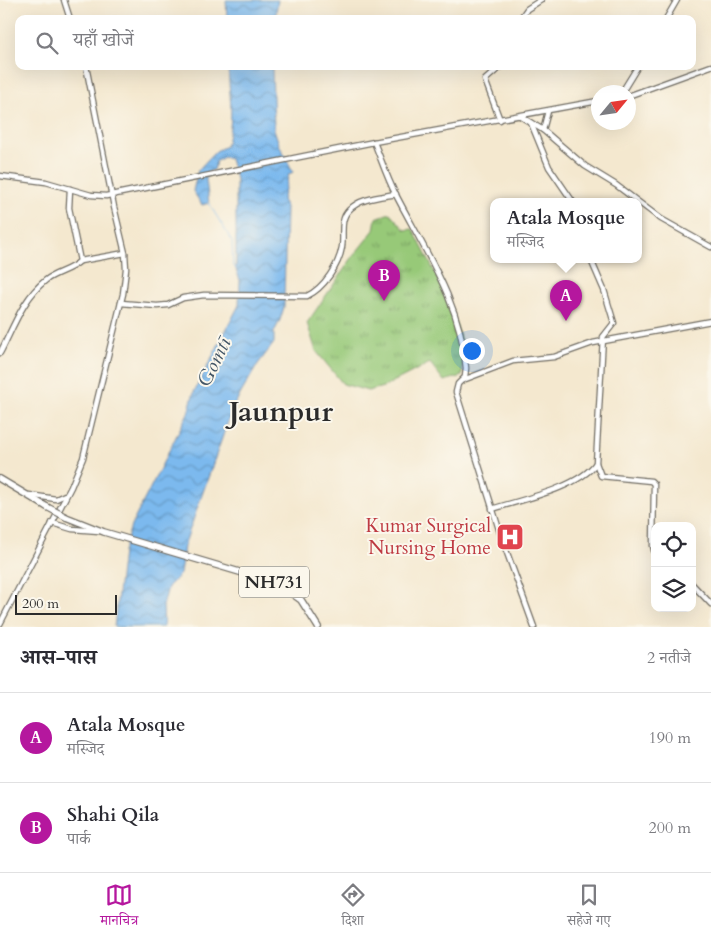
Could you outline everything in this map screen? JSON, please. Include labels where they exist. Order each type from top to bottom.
[{"type":"highway","name":"NH731","points":[[0,479],[66,517],[102,532],[263,578],[286,588],[301,600],[318,627]]},
{"type":"street","points":[[64,0],[69,15]]},
{"type":"street","points":[[523,15],[527,9],[541,0]]},
{"type":"street","points":[[668,15],[677,0]]},
{"type":"street","points":[[636,93],[711,66]]},
{"type":"street","points":[[0,624],[67,495],[84,458],[121,302],[126,269],[125,253],[111,195],[87,70]]},
{"type":"street","points":[[496,70],[485,80],[500,120]]},
{"type":"street","points":[[626,85],[636,70]]},
{"type":"street","points":[[0,176],[46,182],[91,195],[111,195],[374,142],[591,102]]},
{"type":"street","points":[[543,130],[548,111]]},
{"type":"street","points":[[520,116],[543,130],[585,166],[633,198]]},
{"type":"street","points":[[530,122],[549,167],[570,198]]},
{"type":"street","points":[[374,142],[396,194],[435,266],[454,308],[466,360],[465,377],[463,380]]},
{"type":"street","points":[[70,189],[69,208],[80,261]]},
{"type":"street","points":[[121,302],[168,306],[183,298],[218,295],[307,296],[314,293],[330,273],[340,256],[342,223],[350,209],[365,200],[396,194]]},
{"type":"street","points":[[642,205],[661,219],[711,247]]},
{"type":"street","points":[[0,353],[24,305],[37,288],[52,275],[80,261],[125,253]]},
{"type":"street","points":[[593,263],[614,322],[602,341],[596,463],[601,476],[651,481],[654,484],[653,522]]},
{"type":"street","points":[[534,627],[515,579],[492,509],[456,392],[458,384],[463,380],[513,361],[554,357],[602,341],[711,321]]},
{"type":"street","points":[[492,509],[561,486],[587,473],[596,463]]},
{"type":"street","points":[[28,495],[56,499],[67,495]]},
{"type":"street","points":[[52,523],[72,529],[102,532]]},
{"type":"street","points":[[696,588],[711,604]]},
{"type":"green space","points":[[390,213],[405,230],[413,229],[448,301],[460,340],[463,359],[462,376],[444,381],[430,363],[383,387],[368,391],[343,384],[316,351],[307,323],[354,255],[374,230],[376,218]]},
{"type":"water","points":[[226,0],[278,0],[276,15],[227,15]]},
{"type":"water","name":"Gomtī","points":[[228,70],[272,70],[274,129],[293,172],[289,174],[282,200],[286,207],[284,307],[274,332],[274,343],[258,364],[233,407],[184,546],[180,574],[168,587],[163,606],[164,627],[114,627],[123,552],[131,526],[188,413],[194,392],[239,305],[240,280],[236,270],[236,179],[230,159],[224,157],[216,161],[214,170],[208,172],[206,180],[209,203],[202,205],[193,191],[198,170],[216,151],[226,146],[229,135],[231,106]]},
{"type":"waterway","points":[[208,202],[232,241],[233,265],[237,270]]},
{"type":"place","name":"Shahi Qila","points":[[384,301]]},
{"type":"place","name":"Atala Mosque","points":[[566,321]]},
{"type":"place","name":"Kumar Surgical Nursing Home","points":[[510,537]]},
{"type":"district","name":"Jaunpur","points":[[281,412]]}]
